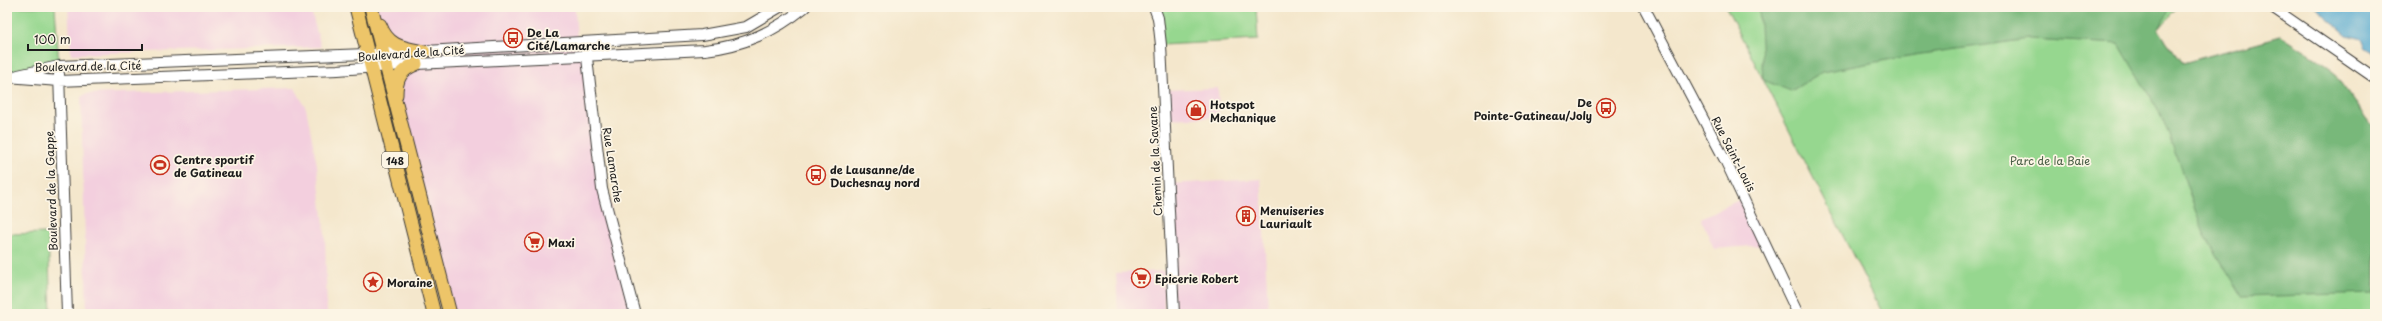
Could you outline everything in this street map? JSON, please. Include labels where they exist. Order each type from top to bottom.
[{"type":"main road","name":"148","points":[[356,7],[434,314]]},
{"type":"main road","name":"148","points":[[372,7],[384,60],[450,314]]},
{"type":"main road","points":[[372,7],[382,32],[390,42],[400,48],[424,52]]},
{"type":"main road","points":[[397,107],[397,81],[404,70],[416,64]]},
{"type":"street","name":"Boulevard de la Cité","points":[[8,76],[59,81],[372,67],[384,60],[424,52],[726,32],[746,27],[780,7]]},
{"type":"street","name":"Boulevard de la Cité","points":[[8,76],[59,66],[197,60],[368,54],[384,60],[416,64],[705,50],[736,46],[775,28],[805,7]]},
{"type":"street","name":"Chemin de la Savane","points":[[1154,7],[1158,18],[1161,36],[1174,314]]},
{"type":"street","name":"Rue Saint-Louis","points":[[1644,7],[1726,162],[1798,314]]},
{"type":"street","points":[[2272,7],[2375,78]]},
{"type":"street","name":"Rue Lamarche","points":[[586,41],[602,189],[636,314]]},
{"type":"street","points":[[197,60],[198,75]]},
{"type":"street","name":"Boulevard de la Gappe","points":[[59,66],[67,314]]},
{"type":"shaded area","points":[[68,7],[310,7],[321,47],[71,54]]},
{"type":"shaded area","points":[[371,7],[575,7],[577,42],[586,41],[598,153],[635,314],[450,314]]},
{"type":"shaded area","points":[[295,88],[306,108],[317,165],[325,234],[327,314],[87,314],[81,97],[86,94]]},
{"type":"shaded area","points":[[1218,88],[1219,117],[1165,119],[1163,90]]},
{"type":"shaded area","points":[[1261,179],[1268,306],[1174,313],[1168,184]]},
{"type":"shaded area","points":[[1743,198],[1766,245],[1714,249],[1701,218]]},
{"type":"shaded area","points":[[1164,271],[1164,314],[1118,314],[1116,273]]},
{"type":"green space","points":[[7,7],[55,7],[59,66],[7,77]]},
{"type":"green space","points":[[1154,7],[1256,7],[1258,40],[1161,45]]},
{"type":"green space","name":"Parc de la Baie","points":[[1726,7],[2178,7],[2158,30],[2183,63],[2281,36],[2328,66],[2375,129],[2375,314],[1883,314]]},
{"type":"green space","points":[[1759,7],[2170,7],[2158,30],[2183,63],[2281,36],[2328,66],[2375,129],[2375,293],[2243,297],[2204,234],[2163,119],[2119,44],[2029,39],[1914,55],[1822,72],[1791,91],[1763,80]]},
{"type":"green space","points":[[48,233],[51,314],[7,314],[7,234]]},
{"type":"green space","points":[[920,311],[987,314],[861,314]]},
{"type":"water","points":[[2315,7],[2375,7],[2375,54],[2366,49],[2362,39],[2347,35]]},
{"type":"place","name":"De La Cité/Lamarche","points":[[513,38]]},
{"type":"place","name":"De Pointe-Gatineau/Joly","points":[[1606,108]]},
{"type":"place","name":"Hotspot Mechanique","points":[[1196,110]]},
{"type":"place","name":"Centre sportif de Gatineau","points":[[160,165]]},
{"type":"place","name":"de Lausanne/de Duchesnay nord","points":[[816,175]]},
{"type":"place","name":"Menuiseries Lauriault","points":[[1246,216]]},
{"type":"place","name":"Maxi","points":[[534,242]]},
{"type":"place","name":"Epicerie Robert","points":[[1141,278]]},
{"type":"place","name":"Moraine","points":[[373,282]]}]
